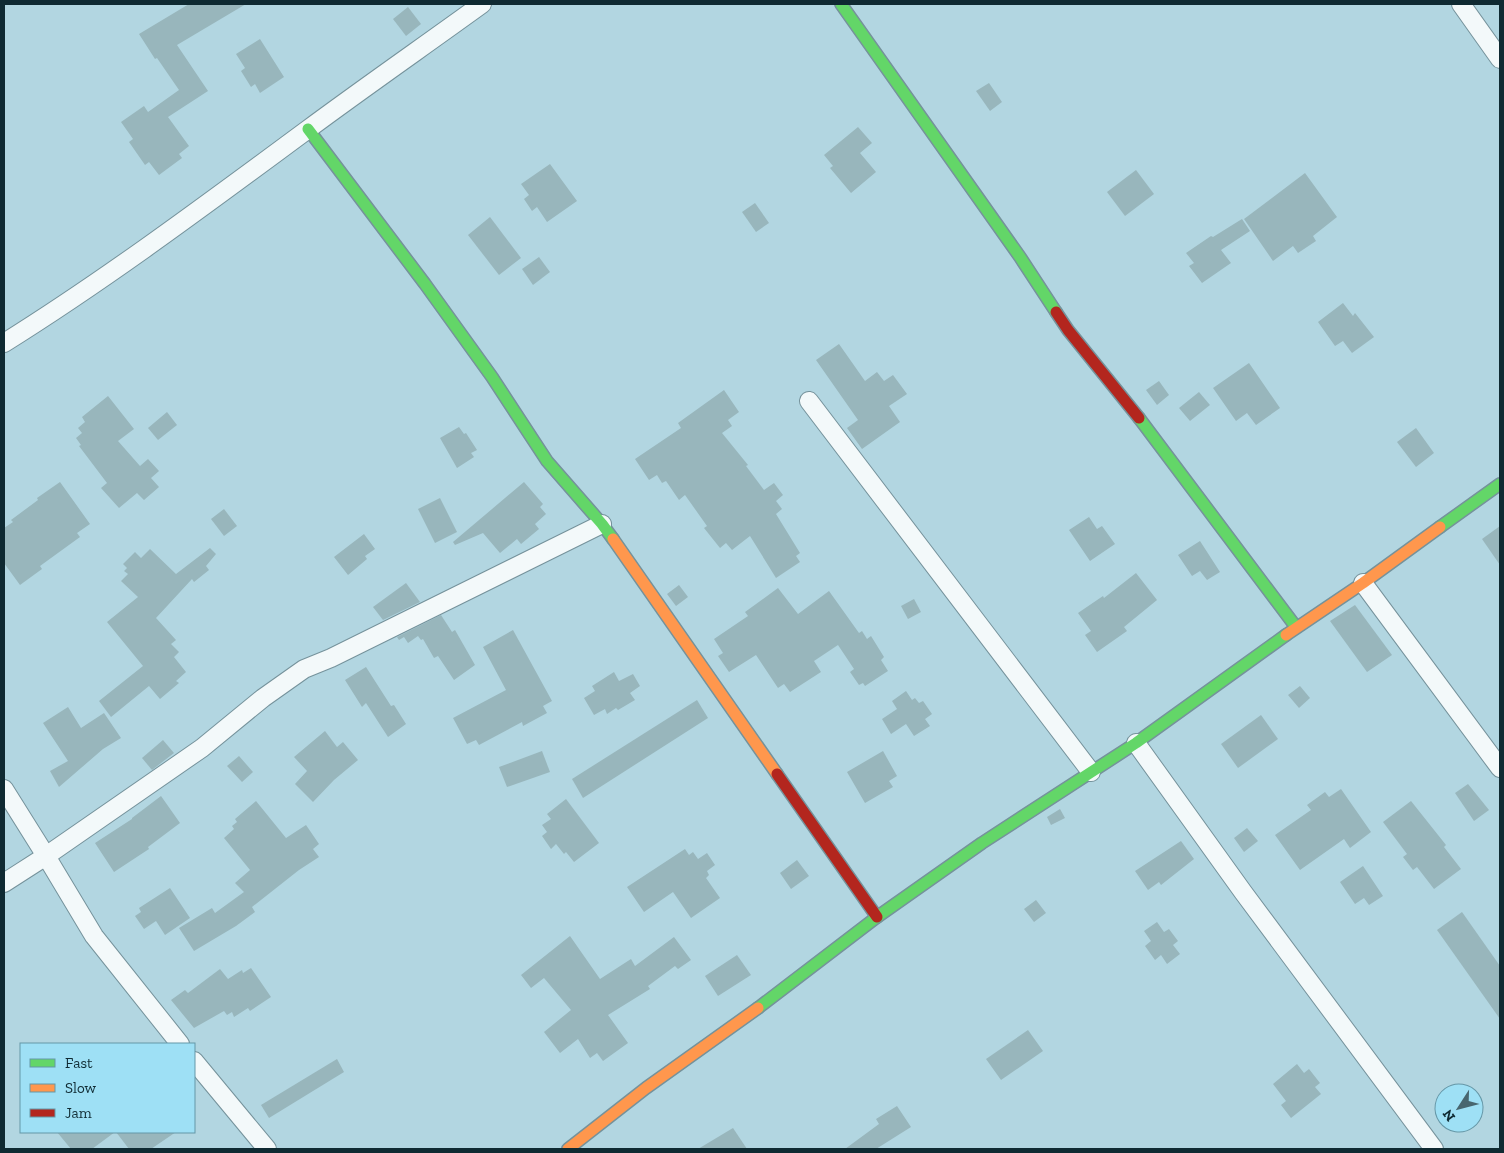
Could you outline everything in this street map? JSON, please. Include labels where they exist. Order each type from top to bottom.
[{"type":"street","points":[[4,343],[45,318],[227,190],[308,129],[482,4]]},
{"type":"street","points":[[841,4],[1020,257],[1068,330],[1144,424],[1296,627]]},
{"type":"street","points":[[1461,4],[1498,51]]},
{"type":"street","points":[[308,129],[492,376],[547,461],[602,524],[877,917]]},
{"type":"street","points":[[809,401],[1091,772]]},
{"type":"street","points":[[568,1149],[646,1088],[786,988],[877,917],[982,843],[1136,743],[1296,627],[1363,583],[1500,484]]},
{"type":"street","points":[[4,884],[202,748],[263,698],[304,669],[331,658],[602,524]]},
{"type":"street","points":[[1363,583],[1500,768]]},
{"type":"street","points":[[1136,743],[1243,892],[1434,1149]]},
{"type":"street","points":[[4,789],[94,936],[179,1043]]},
{"type":"street","points":[[195,1063],[267,1149]]},
{"type":"building","points":[[189,4],[246,4],[177,45],[208,91],[168,117],[189,146],[179,154],[182,158],[159,175],[149,162],[145,165],[129,142],[133,139],[121,122],[144,106],[148,112],[179,90],[157,58],[155,59],[139,34]]},
{"type":"building","points":[[408,7],[421,24],[406,36],[393,19]]},
{"type":"building","points":[[260,39],[284,77],[260,93],[255,84],[251,87],[241,71],[245,68],[236,54]]},
{"type":"building","points":[[989,83],[1002,102],[990,111],[976,91]]},
{"type":"building","points":[[858,127],[872,143],[860,153],[876,172],[851,193],[830,168],[833,166],[824,155]]},
{"type":"building","points":[[550,164],[577,201],[547,222],[537,207],[532,211],[524,199],[529,195],[521,184]]},
{"type":"building","points":[[1136,170],[1154,194],[1125,216],[1107,192]]},
{"type":"building","points":[[1305,173],[1337,217],[1313,236],[1316,241],[1298,253],[1293,246],[1273,261],[1244,219]]},
{"type":"building","points":[[755,203],[769,223],[756,232],[742,212]]},
{"type":"building","points":[[490,217],[521,258],[499,275],[468,235]]},
{"type":"building","points":[[1242,219],[1250,231],[1221,250],[1231,263],[1202,283],[1189,266],[1194,263],[1186,253],[1211,236],[1213,237]]},
{"type":"building","points":[[539,257],[550,272],[533,285],[522,269]]},
{"type":"building","points":[[1343,303],[1353,316],[1355,313],[1374,337],[1352,353],[1343,341],[1335,346],[1318,322]]},
{"type":"building","points":[[839,344],[865,381],[877,372],[884,381],[893,375],[907,394],[889,406],[900,422],[862,449],[847,428],[858,420],[816,360]]},
{"type":"building","points":[[1249,363],[1280,408],[1256,425],[1247,413],[1236,421],[1213,388]]},
{"type":"building","points":[[1159,381],[1169,395],[1157,405],[1146,390]]},
{"type":"building","points":[[724,390],[739,412],[728,420],[732,426],[722,433],[748,465],[746,466],[764,490],[774,483],[783,495],[776,501],[782,509],[776,514],[800,553],[796,556],[800,562],[776,578],[750,536],[732,550],[726,543],[720,548],[704,528],[707,526],[685,495],[679,500],[666,481],[662,483],[657,475],[649,480],[635,459],[681,428],[678,423]]},
{"type":"building","points":[[1199,392],[1210,405],[1190,421],[1179,408]]},
{"type":"building","points":[[108,396],[134,429],[118,441],[140,466],[148,459],[159,471],[151,478],[159,487],[144,500],[137,493],[119,508],[101,488],[107,483],[79,446],[81,445],[76,438],[82,433],[78,428],[85,422],[82,417]]},
{"type":"building","points":[[167,412],[177,425],[158,440],[148,428]]},
{"type":"building","points":[[459,427],[464,434],[466,433],[477,450],[471,453],[474,457],[457,468],[440,438]]},
{"type":"building","points":[[1416,428],[1434,453],[1416,467],[1397,442]]},
{"type":"building","points":[[60,482],[90,524],[77,533],[80,537],[40,566],[42,569],[20,585],[4,563],[4,528],[13,522],[11,520],[38,500],[37,498]]},
{"type":"building","points":[[524,482],[543,504],[540,507],[546,514],[535,524],[539,529],[521,544],[517,539],[500,553],[483,533],[455,545],[453,542]]},
{"type":"building","points":[[440,498],[457,532],[435,543],[418,509]]},
{"type":"building","points":[[224,509],[237,526],[224,536],[211,519]]},
{"type":"building","points":[[1089,517],[1097,529],[1102,526],[1115,544],[1090,561],[1069,530]]},
{"type":"building","points":[[1500,526],[1500,565],[1482,539]]},
{"type":"building","points":[[364,534],[375,549],[365,556],[367,559],[348,575],[334,557]]},
{"type":"building","points":[[1200,541],[1220,572],[1207,580],[1200,571],[1192,576],[1178,555]]},
{"type":"building","points":[[210,548],[216,554],[206,566],[209,570],[194,582],[192,579],[156,618],[176,640],[171,644],[179,652],[174,657],[186,672],[176,681],[179,683],[160,699],[149,686],[111,717],[99,701],[143,666],[107,622],[138,597],[121,581],[128,574],[124,571],[127,568],[123,564],[135,552],[141,558],[150,549],[176,574]]},
{"type":"building","points":[[1136,573],[1157,600],[1124,627],[1127,631],[1097,652],[1085,635],[1091,631],[1078,613],[1103,596],[1104,598]]},
{"type":"building","points":[[406,583],[420,602],[383,620],[373,607]]},
{"type":"building","points":[[679,585],[688,597],[676,606],[667,594]]},
{"type":"building","points":[[778,588],[798,614],[829,591],[859,633],[862,631],[867,639],[871,636],[884,657],[881,660],[888,671],[865,686],[863,683],[859,685],[850,672],[854,669],[838,645],[814,661],[821,672],[790,692],[784,684],[778,688],[756,655],[729,672],[718,656],[723,653],[714,639],[748,616],[745,612]]},
{"type":"building","points":[[914,599],[921,612],[908,619],[901,606]]},
{"type":"building","points":[[1355,605],[1392,655],[1367,672],[1330,621]]},
{"type":"building","points":[[441,615],[452,632],[455,630],[475,665],[454,680],[438,656],[434,658],[423,639],[421,640],[418,636],[408,643],[404,637],[399,640],[397,637]]},
{"type":"building","points":[[513,630],[552,701],[543,706],[547,713],[523,726],[522,722],[479,745],[476,740],[467,744],[453,718],[506,690],[483,647]]},
{"type":"building","points":[[366,667],[391,706],[394,705],[406,724],[388,737],[366,703],[362,707],[345,680]]},
{"type":"building","points":[[614,672],[619,681],[633,674],[640,686],[630,693],[635,700],[618,710],[616,708],[607,714],[605,709],[594,715],[584,698],[595,691],[592,686]]},
{"type":"building","points":[[1300,686],[1310,698],[1299,708],[1288,695]]},
{"type":"building","points":[[906,691],[912,700],[915,698],[919,703],[923,701],[932,714],[925,719],[930,726],[914,736],[906,724],[891,734],[882,719],[897,709],[892,701]]},
{"type":"building","points":[[697,700],[708,718],[583,798],[572,779]]},
{"type":"building","points":[[68,707],[81,728],[104,713],[121,738],[103,749],[59,787],[50,771],[68,761],[43,723]]},
{"type":"building","points":[[1261,715],[1278,739],[1238,768],[1221,744]]},
{"type":"building","points":[[325,731],[337,747],[343,742],[358,760],[334,780],[313,802],[295,784],[307,771],[294,757]]},
{"type":"building","points":[[163,740],[174,753],[152,770],[142,758]]},
{"type":"building","points":[[542,751],[550,772],[507,787],[499,767]]},
{"type":"building","points":[[883,751],[897,776],[889,781],[893,787],[865,803],[847,772]]},
{"type":"building","points":[[239,756],[253,772],[242,782],[227,766]]},
{"type":"building","points":[[1468,784],[1489,810],[1474,821],[1455,793]]},
{"type":"building","points":[[1341,789],[1371,832],[1350,848],[1344,839],[1300,870],[1275,835],[1311,810],[1307,805],[1325,792],[1329,797]]},
{"type":"building","points":[[161,796],[180,823],[148,847],[149,849],[114,872],[95,843],[132,819]]},
{"type":"building","points":[[566,799],[599,843],[574,862],[556,844],[551,849],[542,836],[547,832],[542,825],[551,819],[547,814]]},
{"type":"building","points":[[256,801],[286,838],[306,825],[319,844],[313,849],[319,857],[299,870],[252,907],[255,912],[236,926],[194,951],[179,928],[212,908],[215,913],[244,892],[235,883],[250,870],[224,838],[234,829],[232,826],[237,822],[235,819]]},
{"type":"building","points":[[1411,801],[1446,845],[1444,847],[1461,869],[1434,889],[1417,867],[1413,870],[1403,857],[1407,854],[1383,822]]},
{"type":"building","points":[[1060,809],[1065,818],[1051,825],[1047,817]]},
{"type":"building","points":[[1247,828],[1258,841],[1244,852],[1234,838]]},
{"type":"building","points":[[1181,841],[1194,859],[1161,885],[1159,882],[1148,890],[1135,871]]},
{"type":"building","points":[[685,849],[689,855],[693,852],[698,859],[707,853],[715,865],[707,871],[709,875],[706,878],[720,898],[691,918],[673,892],[644,912],[627,887]]},
{"type":"building","points":[[797,860],[809,876],[791,889],[780,873]]},
{"type":"building","points":[[1363,866],[1383,896],[1369,905],[1364,898],[1355,904],[1340,882]]},
{"type":"building","points":[[170,888],[190,918],[165,935],[156,921],[144,929],[135,916],[141,912],[139,908]]},
{"type":"building","points":[[1036,900],[1046,913],[1034,922],[1024,909]]},
{"type":"building","points":[[1462,912],[1500,966],[1500,1019],[1437,930]]},
{"type":"building","points":[[1157,922],[1164,932],[1169,929],[1178,941],[1173,945],[1180,954],[1167,964],[1161,955],[1155,960],[1145,946],[1151,941],[1144,931]]},
{"type":"building","points":[[570,936],[600,979],[631,959],[635,966],[674,937],[691,960],[678,969],[675,966],[648,986],[650,989],[608,1015],[628,1043],[603,1061],[597,1053],[590,1058],[578,1039],[560,1053],[544,1032],[571,1010],[544,978],[531,988],[521,975]]},
{"type":"building","points":[[737,955],[751,975],[718,996],[705,976]]},
{"type":"building","points":[[251,968],[271,997],[250,1011],[248,1008],[234,1017],[232,1012],[227,1015],[224,1011],[194,1028],[171,1000],[185,990],[188,993],[220,969],[228,979],[242,970],[243,973]]},
{"type":"building","points":[[1028,1030],[1043,1051],[1001,1080],[986,1059]]},
{"type":"building","points":[[337,1059],[344,1072],[269,1118],[261,1105]]},
{"type":"building","points":[[1297,1064],[1304,1073],[1309,1069],[1320,1083],[1315,1087],[1321,1094],[1291,1118],[1281,1105],[1286,1101],[1273,1084]]},
{"type":"building","points":[[897,1106],[911,1127],[876,1149],[845,1149],[879,1124],[876,1119]]},
{"type":"building","points":[[733,1128],[747,1149],[698,1149]]},
{"type":"building","points":[[58,1133],[114,1133],[92,1149],[71,1149]]},
{"type":"building","points":[[117,1133],[175,1133],[151,1149],[129,1149]]},
{"type":"traffic: fast","points":[[841,4],[1020,257],[1056,312]]},
{"type":"traffic: fast","points":[[308,129],[425,284],[492,377],[547,461],[613,539]]},
{"type":"traffic: fast","points":[[1139,418],[1296,627]]},
{"type":"traffic: fast","points":[[1440,527],[1500,484]]},
{"type":"traffic: fast","points":[[758,1008],[877,917],[982,843],[1136,743],[1286,635]]},
{"type":"traffic: slow","points":[[1286,635],[1363,583],[1440,527]]},
{"type":"traffic: slow","points":[[613,539],[777,774]]},
{"type":"traffic: slow","points":[[568,1149],[646,1088],[758,1008]]},
{"type":"traffic: jam","points":[[1056,312],[1068,330],[1139,418]]},
{"type":"traffic: jam","points":[[777,774],[877,917]]}]
